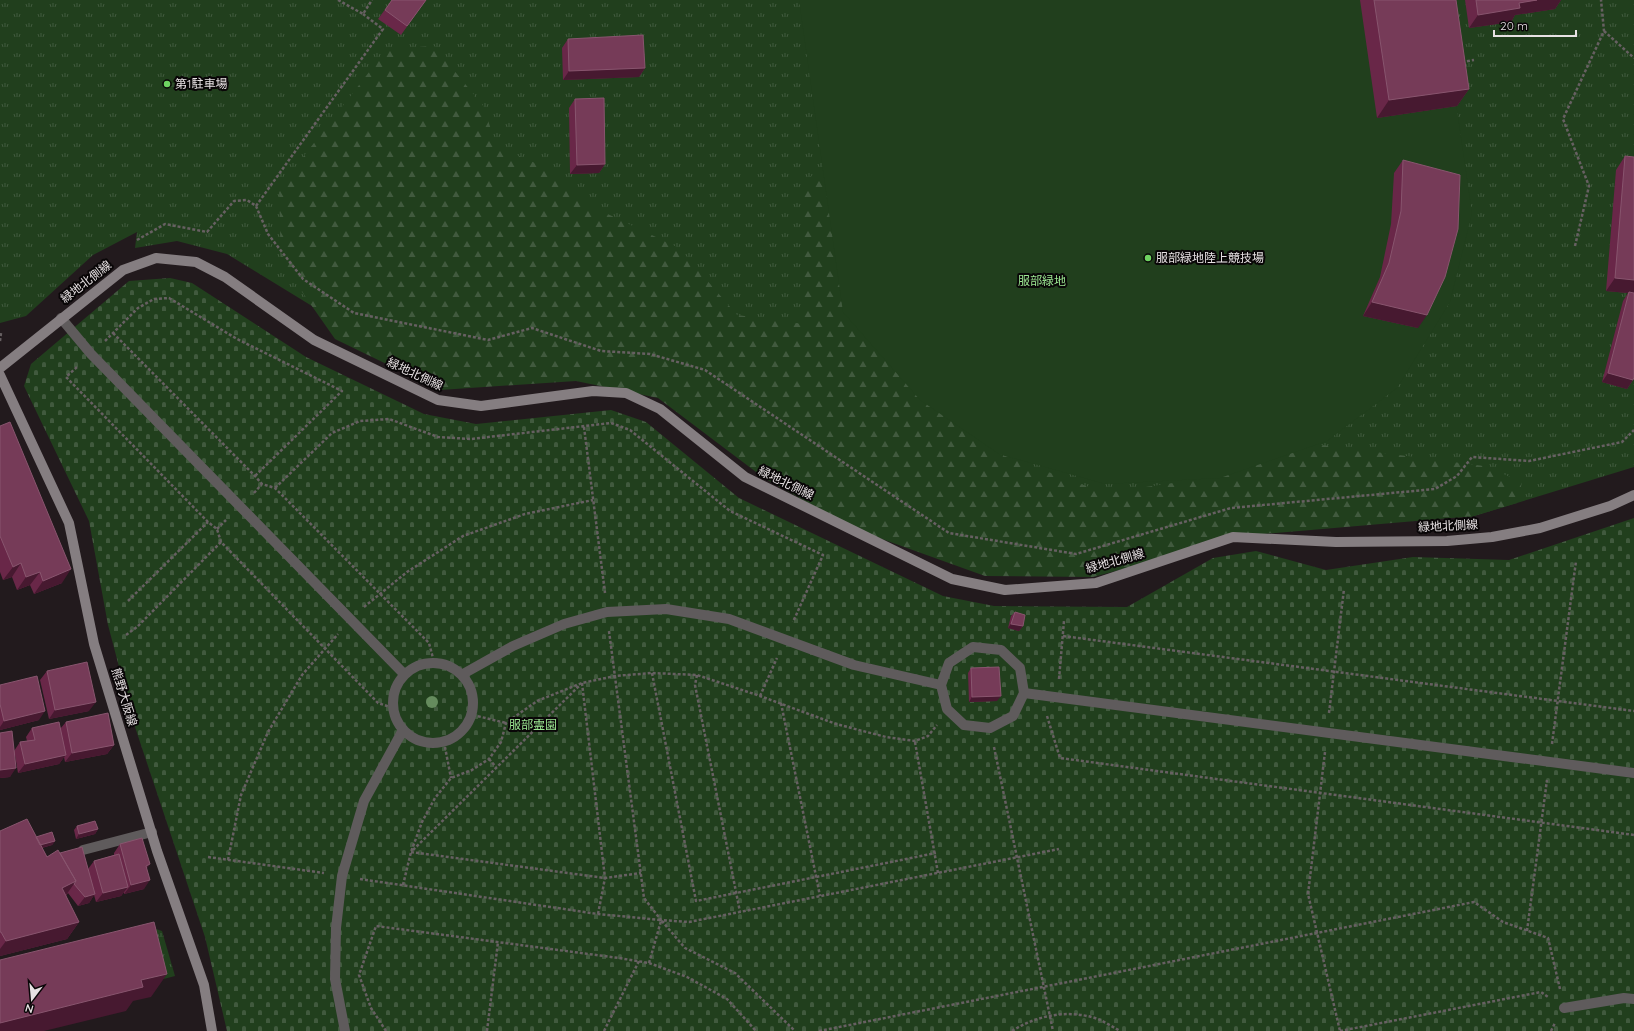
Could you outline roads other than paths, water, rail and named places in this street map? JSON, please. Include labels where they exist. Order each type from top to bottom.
[{"type":"street","name":"緑地北側線","points":[[0,368],[123,270],[156,258],[196,262],[225,277],[314,340],[438,400],[481,406],[593,391],[626,393],[660,409],[745,477],[952,579],[1005,590],[1096,583],[1233,537],[1344,542],[1447,541],[1492,537],[1540,528],[1610,506],[1634,495]]},
{"type":"street","name":"熊野大阪線","points":[[0,375],[69,523],[94,644],[152,832],[204,985],[212,1031]]},
{"type":"lane","points":[[61,318],[91,354],[404,674]]},
{"type":"lane","points":[[463,674],[513,646],[564,624],[607,612],[666,609],[728,619],[854,665],[941,685]]},
{"type":"lane","points":[[973,647],[1001,650],[1020,668],[1024,693],[1013,716],[990,728],[964,725],[947,708],[941,685],[949,663],[973,647]]},
{"type":"lane","points":[[434,662],[450,665],[463,674],[473,693],[473,715],[462,733],[444,742],[422,742],[402,730],[393,708],[394,690],[404,674],[418,665],[434,662]]},
{"type":"lane","points":[[1024,693],[1634,773]]},
{"type":"lane","points":[[345,1031],[335,979],[336,928],[342,876],[364,801],[402,730]]},
{"type":"lane","points":[[83,850],[152,832]]},
{"type":"lane","points":[[1564,1008],[1624,998],[1634,999]]},
{"type":"place","name":"第1駐車場","points":[[167,84]]},
{"type":"place","name":"服部緑地陸上競技場","points":[[1148,258]]},
{"type":"park label","name":"服部緑地","points":[[1042,281]]},
{"type":"park label","name":"服部霊園","points":[[533,725]]}]
